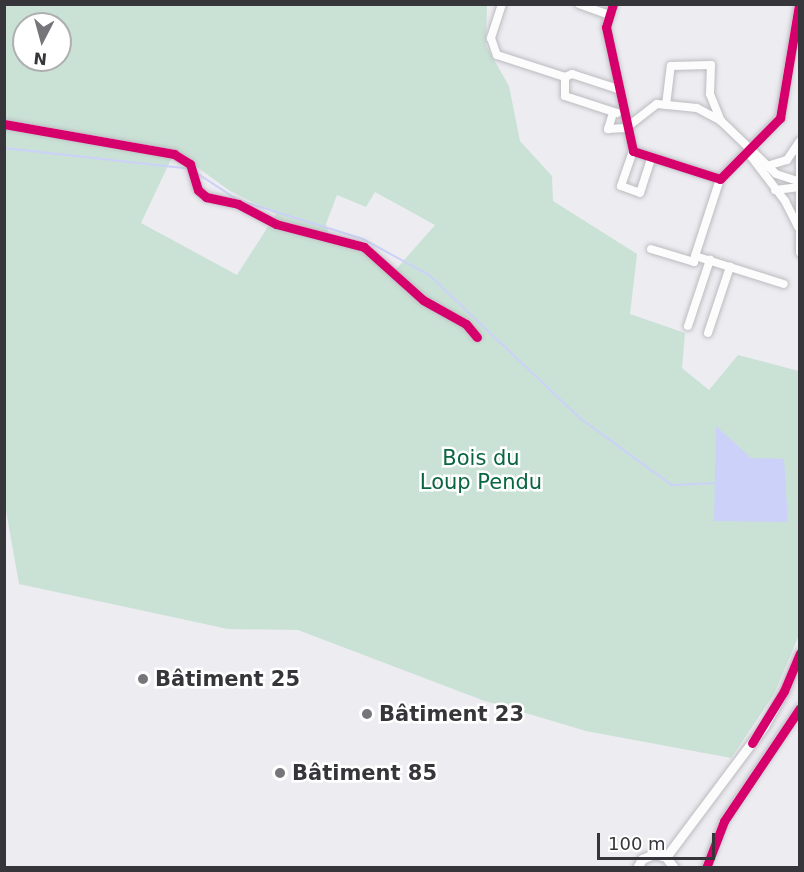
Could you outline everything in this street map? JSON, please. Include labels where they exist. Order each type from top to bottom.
[{"type":"street","points":[[502,4],[491,38],[497,55],[565,77],[572,74],[618,89]]},
{"type":"street","points":[[579,4],[610,15]]},
{"type":"street","points":[[613,4],[606,27],[626,128],[633,151],[621,186],[640,193],[652,157]]},
{"type":"street","points":[[651,249],[694,262],[720,179],[780,118],[799,4]]},
{"type":"street","points":[[666,105],[668,71],[677,63],[711,64],[710,94],[721,121]]},
{"type":"street","points":[[565,77],[565,96],[613,113],[623,114]]},
{"type":"street","points":[[697,108],[710,94]]},
{"type":"street","points":[[613,113],[608,129],[626,128],[654,106],[666,105],[697,108],[721,121],[748,151],[798,227]]},
{"type":"street","points":[[4,124],[174,154],[193,171],[198,190],[206,197],[238,204],[276,224],[364,247],[423,300],[466,324],[477,337]]},
{"type":"street","points":[[767,166],[787,160],[800,142]]},
{"type":"street","points":[[800,142],[798,227],[800,252]]},
{"type":"street","points":[[633,151],[720,179]]},
{"type":"street","points":[[748,151],[780,177],[799,184]]},
{"type":"street","points":[[775,190],[799,184]]},
{"type":"street","points":[[695,256],[784,284]]},
{"type":"street","points":[[688,326],[710,261]]},
{"type":"street","points":[[708,333],[730,267]]},
{"type":"street","points":[[666,857],[764,726],[784,691],[800,653]]},
{"type":"street","points":[[706,867],[724,821],[800,708]]},
{"type":"street","points":[[637,867],[648,855],[666,857],[674,867]]},
{"type":"green space","name":"Bois du Loup Pendu","points":[[5,5],[487,5],[486,46],[509,86],[520,141],[552,176],[553,201],[637,254],[630,314],[685,333],[682,368],[709,390],[738,355],[799,371],[799,635],[774,694],[731,758],[586,731],[482,700],[298,630],[228,629],[19,584],[5,505]],"holes":[[[175,151],[230,191],[276,214],[237,275],[141,223]],[[375,192],[435,225],[391,275],[363,252],[331,240],[326,224],[337,195],[366,207]]]},
{"type":"water","points":[[716,426],[751,458],[784,459],[788,522],[714,521]]},
{"type":"waterway","points":[[4,148],[190,169]]},
{"type":"waterway","points":[[195,172],[238,200],[363,239],[429,275],[581,419],[672,485],[717,483]]},
{"type":"cycle path","points":[[613,4],[606,27],[633,151],[720,179],[780,118],[799,4]]},
{"type":"cycle path","points":[[4,124],[174,154],[190,164],[198,190],[206,197],[238,204],[276,224],[364,247],[423,300],[466,324],[477,337]]},
{"type":"cycle path","points":[[752,743],[784,691],[800,653]]},
{"type":"cycle path","points":[[706,868],[724,821],[800,708]]},
{"type":"place","name":"Bâtiment 25","points":[[143,679]]},
{"type":"place","name":"Bâtiment 23","points":[[367,714]]},
{"type":"place","name":"Bâtiment 85","points":[[280,773]]}]
